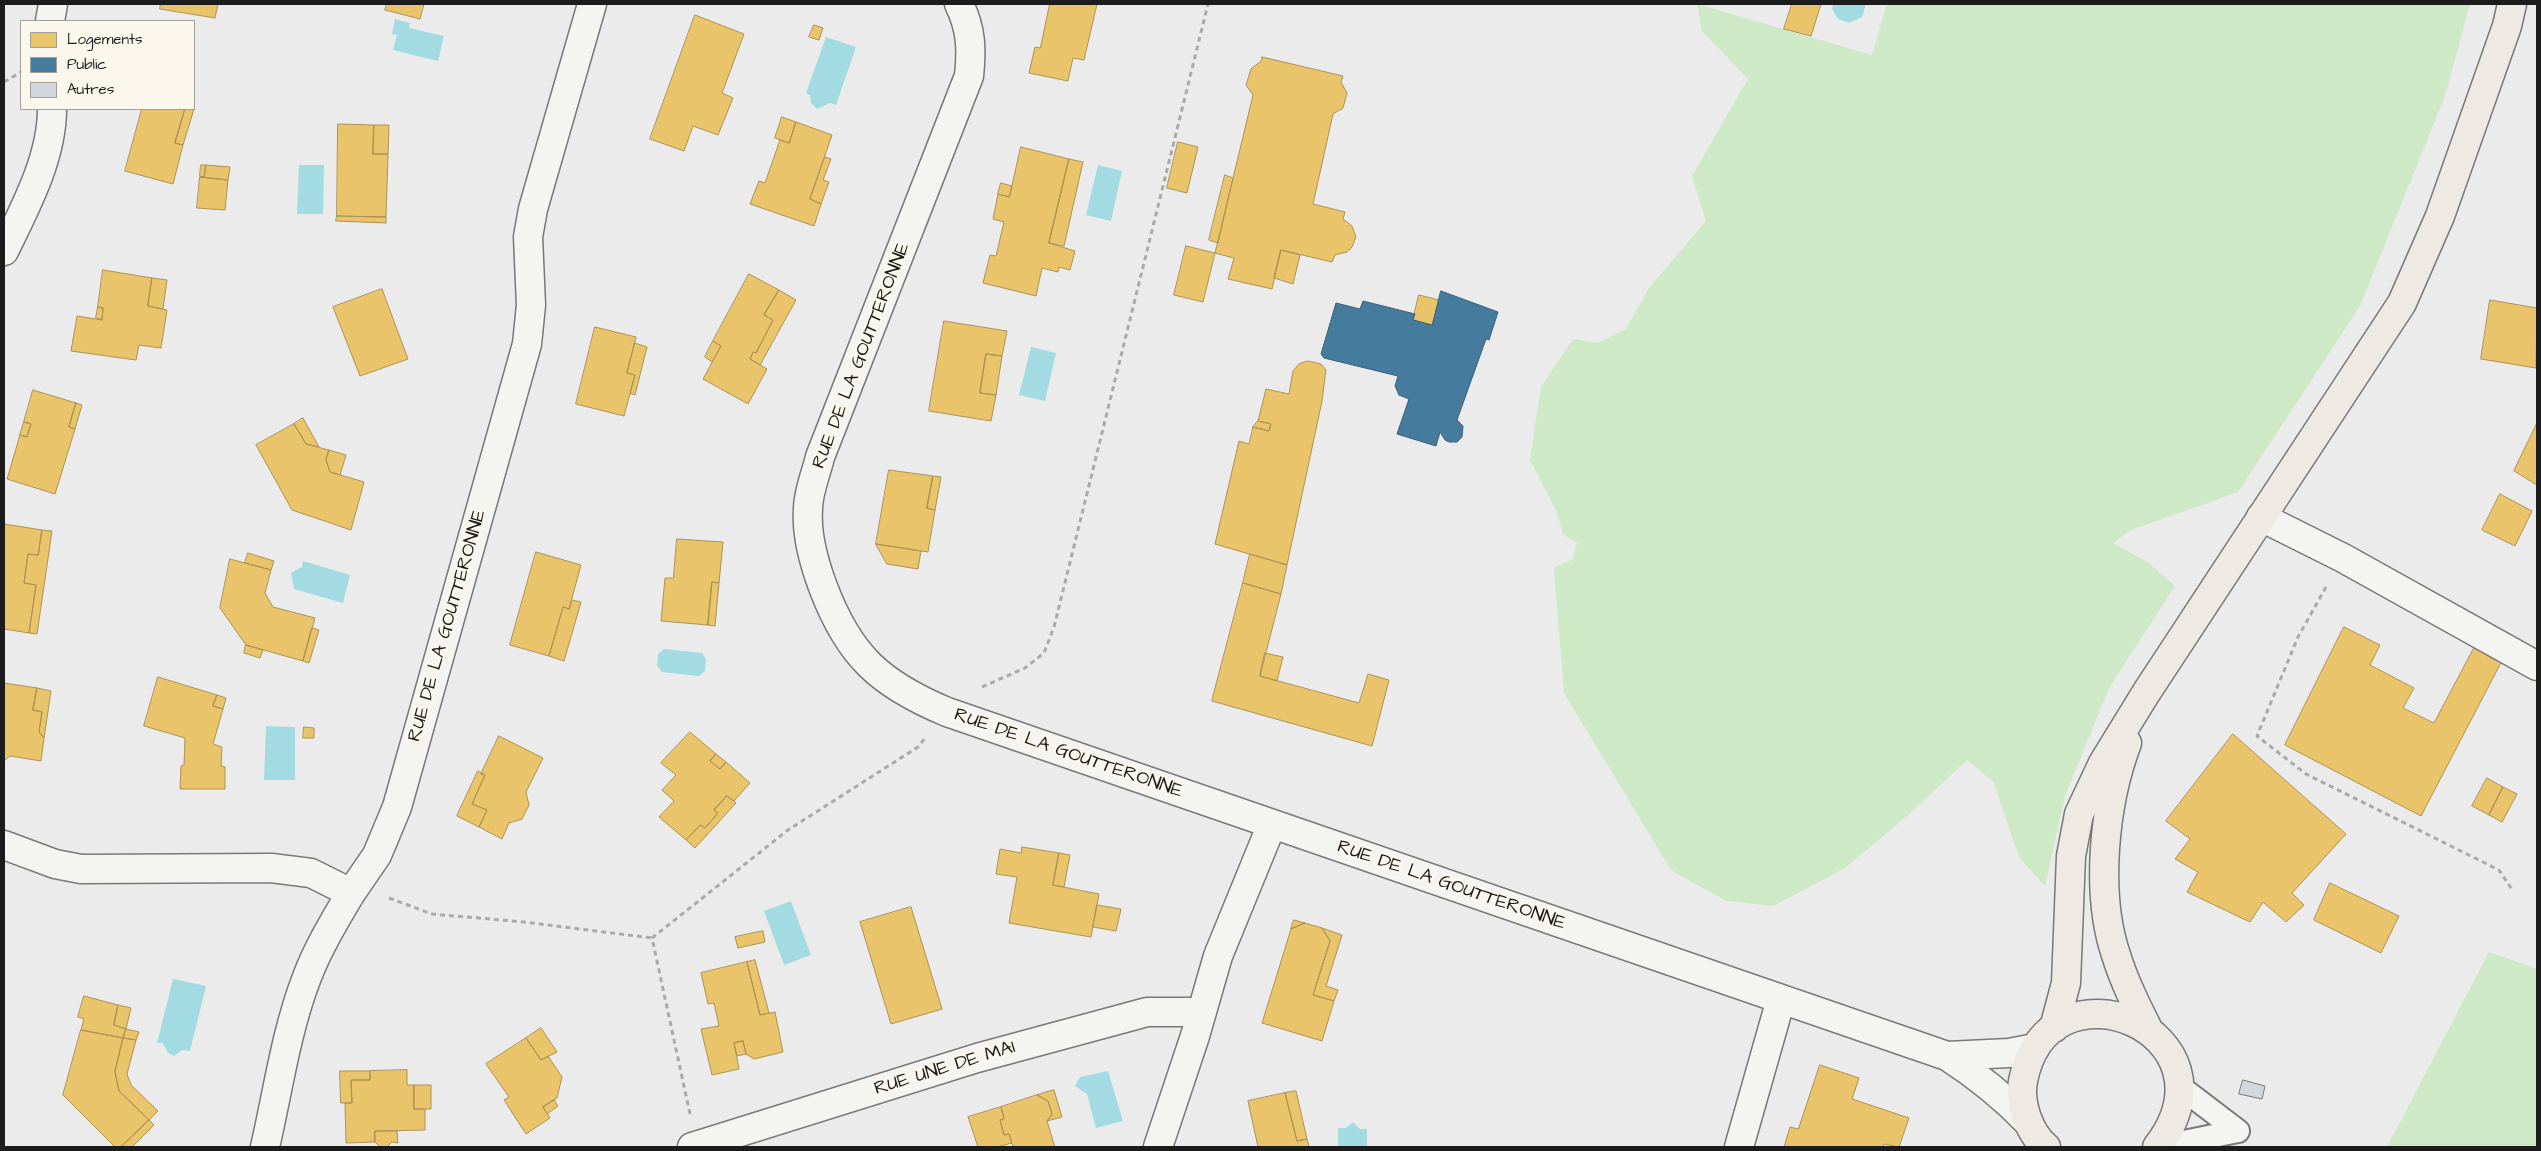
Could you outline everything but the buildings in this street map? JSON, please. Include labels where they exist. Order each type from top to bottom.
[{"type":"main road","points":[[2054,1028],[2066,983],[2071,856],[2079,814],[2103,763],[2146,693],[2402,303],[2440,216],[2507,26],[2512,4]]},
{"type":"main road","points":[[2146,693],[2122,755],[2110,810],[2105,850],[2106,907],[2115,954],[2133,1000],[2148,1029]]},
{"type":"main road","points":[[2039,1140],[2023,1104],[2022,1084],[2026,1066],[2035,1048],[2054,1028],[2072,1018],[2092,1014],[2112,1014],[2130,1019],[2148,1029],[2164,1045],[2174,1064],[2179,1086],[2178,1108],[2170,1130],[2158,1147]]},
{"type":"street","points":[[50,20],[52,4]]},
{"type":"street","name":"RUE DE LA GOUTTERONNE","points":[[265,1147],[293,1023],[306,977],[324,939],[377,855],[397,806],[527,344],[531,305],[528,237],[533,209],[592,4]]},
{"type":"street","name":"RUE DE LA GOUTTERONNE","points":[[959,4],[967,20],[972,48],[970,76],[820,457],[808,509],[812,560],[834,617],[854,650],[886,680],[922,702],[1947,1056],[2000,1094],[2039,1140]]},
{"type":"street","points":[[4,251],[22,214],[42,163],[52,124],[52,110]]},
{"type":"street","points":[[2261,517],[2343,558],[2537,666]]},
{"type":"street","points":[[1158,1147],[1202,1012],[1218,956],[1272,824]]},
{"type":"street","points":[[4,845],[55,864],[81,869],[271,868],[311,873],[354,889]]},
{"type":"street","points":[[1739,1147],[1781,999]]},
{"type":"street","name":"RUE UNE DE MAI","points":[[692,1147],[977,1058],[1147,1012],[1202,1012]]},
{"type":"street","name":"RUE DE LA GOUTTERONNE","points":[[1947,1056],[2009,1053],[2035,1048]]},
{"type":"lane","points":[[2158,1147],[2238,1131],[2179,1086]]},
{"type":"path","points":[[979,688],[1025,668],[1038,658],[1044,653],[1054,627],[1208,4]]},
{"type":"path","points":[[4,82],[20,73]]},
{"type":"path","points":[[2343,558],[2298,637],[2257,736],[2306,774],[2499,870],[2513,892]]},
{"type":"path","points":[[354,889],[432,914],[524,922],[652,938],[788,830],[918,747],[927,735]]},
{"type":"path","points":[[652,938],[690,1115]]},
{"type":"green space","points":[[1697,4],[1872,55],[1887,4],[2470,4],[2445,96],[2360,306],[2238,492],[2131,530],[2113,543],[2149,563],[2175,586],[2109,688],[2065,796],[2045,886],[2019,857],[1993,781],[1967,760],[1907,816],[1845,868],[1773,906],[1726,901],[1671,870],[1564,693],[1554,568],[1573,559],[1577,543],[1563,534],[1557,512],[1530,460],[1541,387],[1573,339],[1598,343],[1626,329],[1649,288],[1706,221],[1692,176],[1748,79],[1702,31]]},
{"type":"green space","points":[[2489,952],[2537,969],[2537,1147],[2387,1147]]},
{"type":"water","points":[[1833,4],[1866,4],[1862,17],[1849,23],[1838,19],[1832,9]]},
{"type":"water","points":[[395,19],[410,23],[409,28],[444,36],[438,61],[393,50],[397,35],[392,34]]},
{"type":"water","points":[[826,37],[856,47],[836,105],[830,103],[817,109],[811,103],[810,95],[806,93]]},
{"type":"water","points":[[299,165],[324,165],[323,214],[297,214]]},
{"type":"water","points":[[1098,165],[1122,171],[1111,221],[1086,215]]},
{"type":"water","points":[[1031,347],[1056,353],[1045,401],[1019,395]]},
{"type":"water","points":[[303,561],[350,575],[343,603],[294,589],[291,573],[302,567]]},
{"type":"water","points":[[664,649],[702,653],[706,659],[705,671],[699,676],[662,672],[657,666],[658,654]]},
{"type":"water","points":[[266,726],[295,727],[295,780],[264,780]]},
{"type":"water","points":[[791,901],[811,955],[784,965],[764,911]]},
{"type":"water","points":[[173,979],[206,986],[190,1051],[182,1050],[174,1056],[168,1053],[163,1043],[157,1043]]},
{"type":"water","points":[[1108,1071],[1123,1121],[1096,1128],[1087,1094],[1075,1086],[1080,1077]]},
{"type":"water","points":[[1353,1122],[1360,1129],[1367,1129],[1367,1147],[1338,1147],[1338,1128],[1346,1128]]}]
